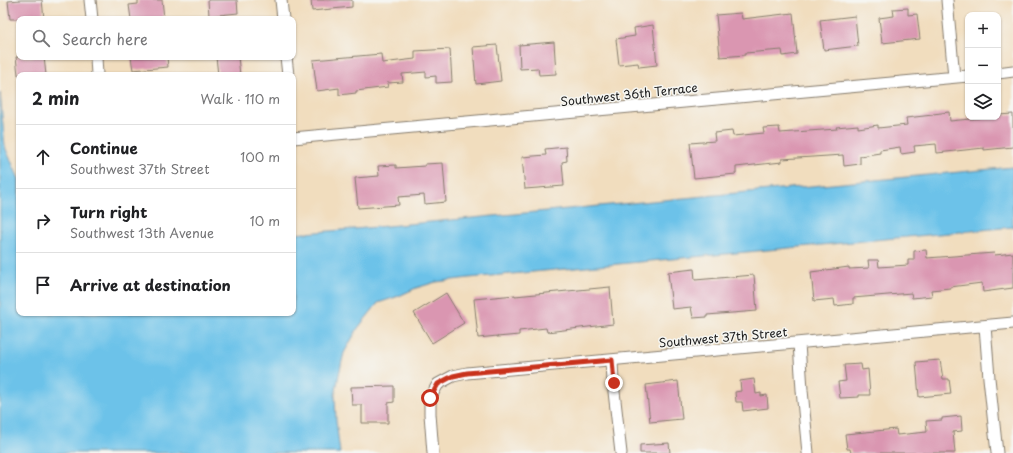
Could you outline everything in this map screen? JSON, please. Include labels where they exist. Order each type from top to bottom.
[{"type":"street","points":[[90,0],[92,16]]},
{"type":"street","points":[[281,0],[283,16]]},
{"type":"street","points":[[947,0],[954,77]]},
{"type":"street","points":[[96,60],[98,72]]},
{"type":"street","points":[[286,60],[288,72]]},
{"type":"street","points":[[1001,73],[1013,71]]},
{"type":"street","name":"Southwest 36th Terrace","points":[[296,138],[965,76]]},
{"type":"street","name":"Southwest 37th Street","points":[[433,453],[430,398],[438,384],[453,376],[467,373],[1013,323]]},
{"type":"street","points":[[986,326],[989,378],[997,453]]},
{"type":"street","points":[[799,343],[808,453]]},
{"type":"street","points":[[612,360],[621,453]]},
{"type":"water","points":[[0,92],[5,147],[16,172],[16,316],[296,316],[296,234],[1013,167],[1013,227],[469,278],[436,282],[378,303],[358,328],[344,353],[335,396],[340,453],[0,453]]},
{"type":"building","points":[[42,0],[44,16],[16,16],[16,19],[10,19],[8,1]]},
{"type":"building","points":[[138,0],[162,0],[164,16],[131,16],[129,5],[138,4]]},
{"type":"building","points":[[208,0],[237,0],[238,13],[209,16]]},
{"type":"building","points":[[311,0],[352,0],[352,7],[312,11]]},
{"type":"building","points":[[908,8],[908,15],[917,14],[920,39],[882,43],[879,18],[894,16],[893,9]]},
{"type":"building","points":[[741,13],[742,19],[793,13],[797,54],[783,56],[782,50],[720,57],[716,15]]},
{"type":"building","points":[[855,16],[858,46],[824,50],[820,20]]},
{"type":"building","points":[[653,25],[657,65],[639,67],[638,63],[619,65],[616,39],[635,36],[634,28]]},
{"type":"building","points":[[554,42],[556,74],[539,75],[538,68],[520,69],[519,45]]},
{"type":"building","points":[[497,45],[501,81],[476,84],[473,47]]},
{"type":"building","points":[[450,49],[452,82],[436,83],[436,76],[426,77],[426,72],[402,74],[403,82],[387,83],[388,87],[356,91],[356,93],[339,95],[339,88],[317,91],[313,60],[381,54],[382,63],[415,59],[415,51]]},
{"type":"building","points":[[16,60],[44,60],[46,72],[18,72]]},
{"type":"building","points":[[131,60],[167,60],[168,67],[133,70]]},
{"type":"building","points":[[216,60],[238,60],[240,72],[218,72]]},
{"type":"building","points":[[949,112],[950,121],[965,120],[1001,120],[1001,115],[1013,114],[1013,147],[984,150],[984,148],[937,153],[936,144],[914,146],[915,152],[901,154],[900,147],[880,150],[880,153],[860,156],[860,164],[844,166],[843,155],[782,159],[782,162],[736,167],[736,174],[694,178],[690,143],[715,141],[714,133],[732,131],[733,136],[764,133],[763,128],[779,127],[780,133],[837,129],[836,127],[858,125],[858,128],[878,125],[878,128],[907,125],[906,118]]},
{"type":"building","points":[[566,147],[567,161],[562,162],[564,186],[525,189],[522,157],[546,155],[545,149]]},
{"type":"building","points":[[443,163],[446,202],[425,204],[424,195],[398,197],[399,205],[358,208],[355,178],[379,176],[378,166],[396,165],[396,168]]},
{"type":"building","points":[[926,250],[927,258],[1013,253],[1013,288],[983,292],[982,283],[931,290],[932,296],[912,298],[911,293],[853,298],[853,304],[835,306],[834,299],[814,301],[811,272],[849,267],[849,269],[869,268],[868,260],[878,260],[879,267],[908,265],[908,260],[914,260],[914,251]]},
{"type":"building","points":[[694,269],[695,280],[754,275],[757,311],[707,315],[707,317],[693,318],[691,307],[672,309],[668,272]]},
{"type":"building","points":[[610,287],[613,324],[547,332],[546,328],[519,331],[519,335],[478,338],[474,299]]},
{"type":"building","points":[[446,293],[464,323],[432,343],[414,313]]},
{"type":"building","points":[[940,360],[943,379],[949,379],[951,394],[919,397],[916,362]]},
{"type":"building","points":[[861,364],[862,370],[868,369],[870,395],[840,398],[838,382],[846,381],[844,365]]},
{"type":"building","points":[[754,379],[756,394],[761,393],[761,396],[767,395],[768,408],[743,411],[742,402],[736,402],[735,392],[741,391],[740,381]]},
{"type":"building","points":[[678,381],[682,419],[650,422],[646,385]]},
{"type":"building","points":[[394,386],[394,402],[388,403],[388,423],[362,423],[362,405],[352,405],[351,387]]},
{"type":"building","points":[[961,416],[962,431],[953,432],[955,453],[851,453],[850,449],[847,449],[845,434],[896,429],[897,435],[927,432],[926,421],[942,420],[942,418]]},
{"type":"building","points":[[669,443],[670,453],[640,453],[640,445]]},
{"type":"route","points":[[430,398],[438,384],[453,376],[467,373],[612,360],[614,383]]}]
